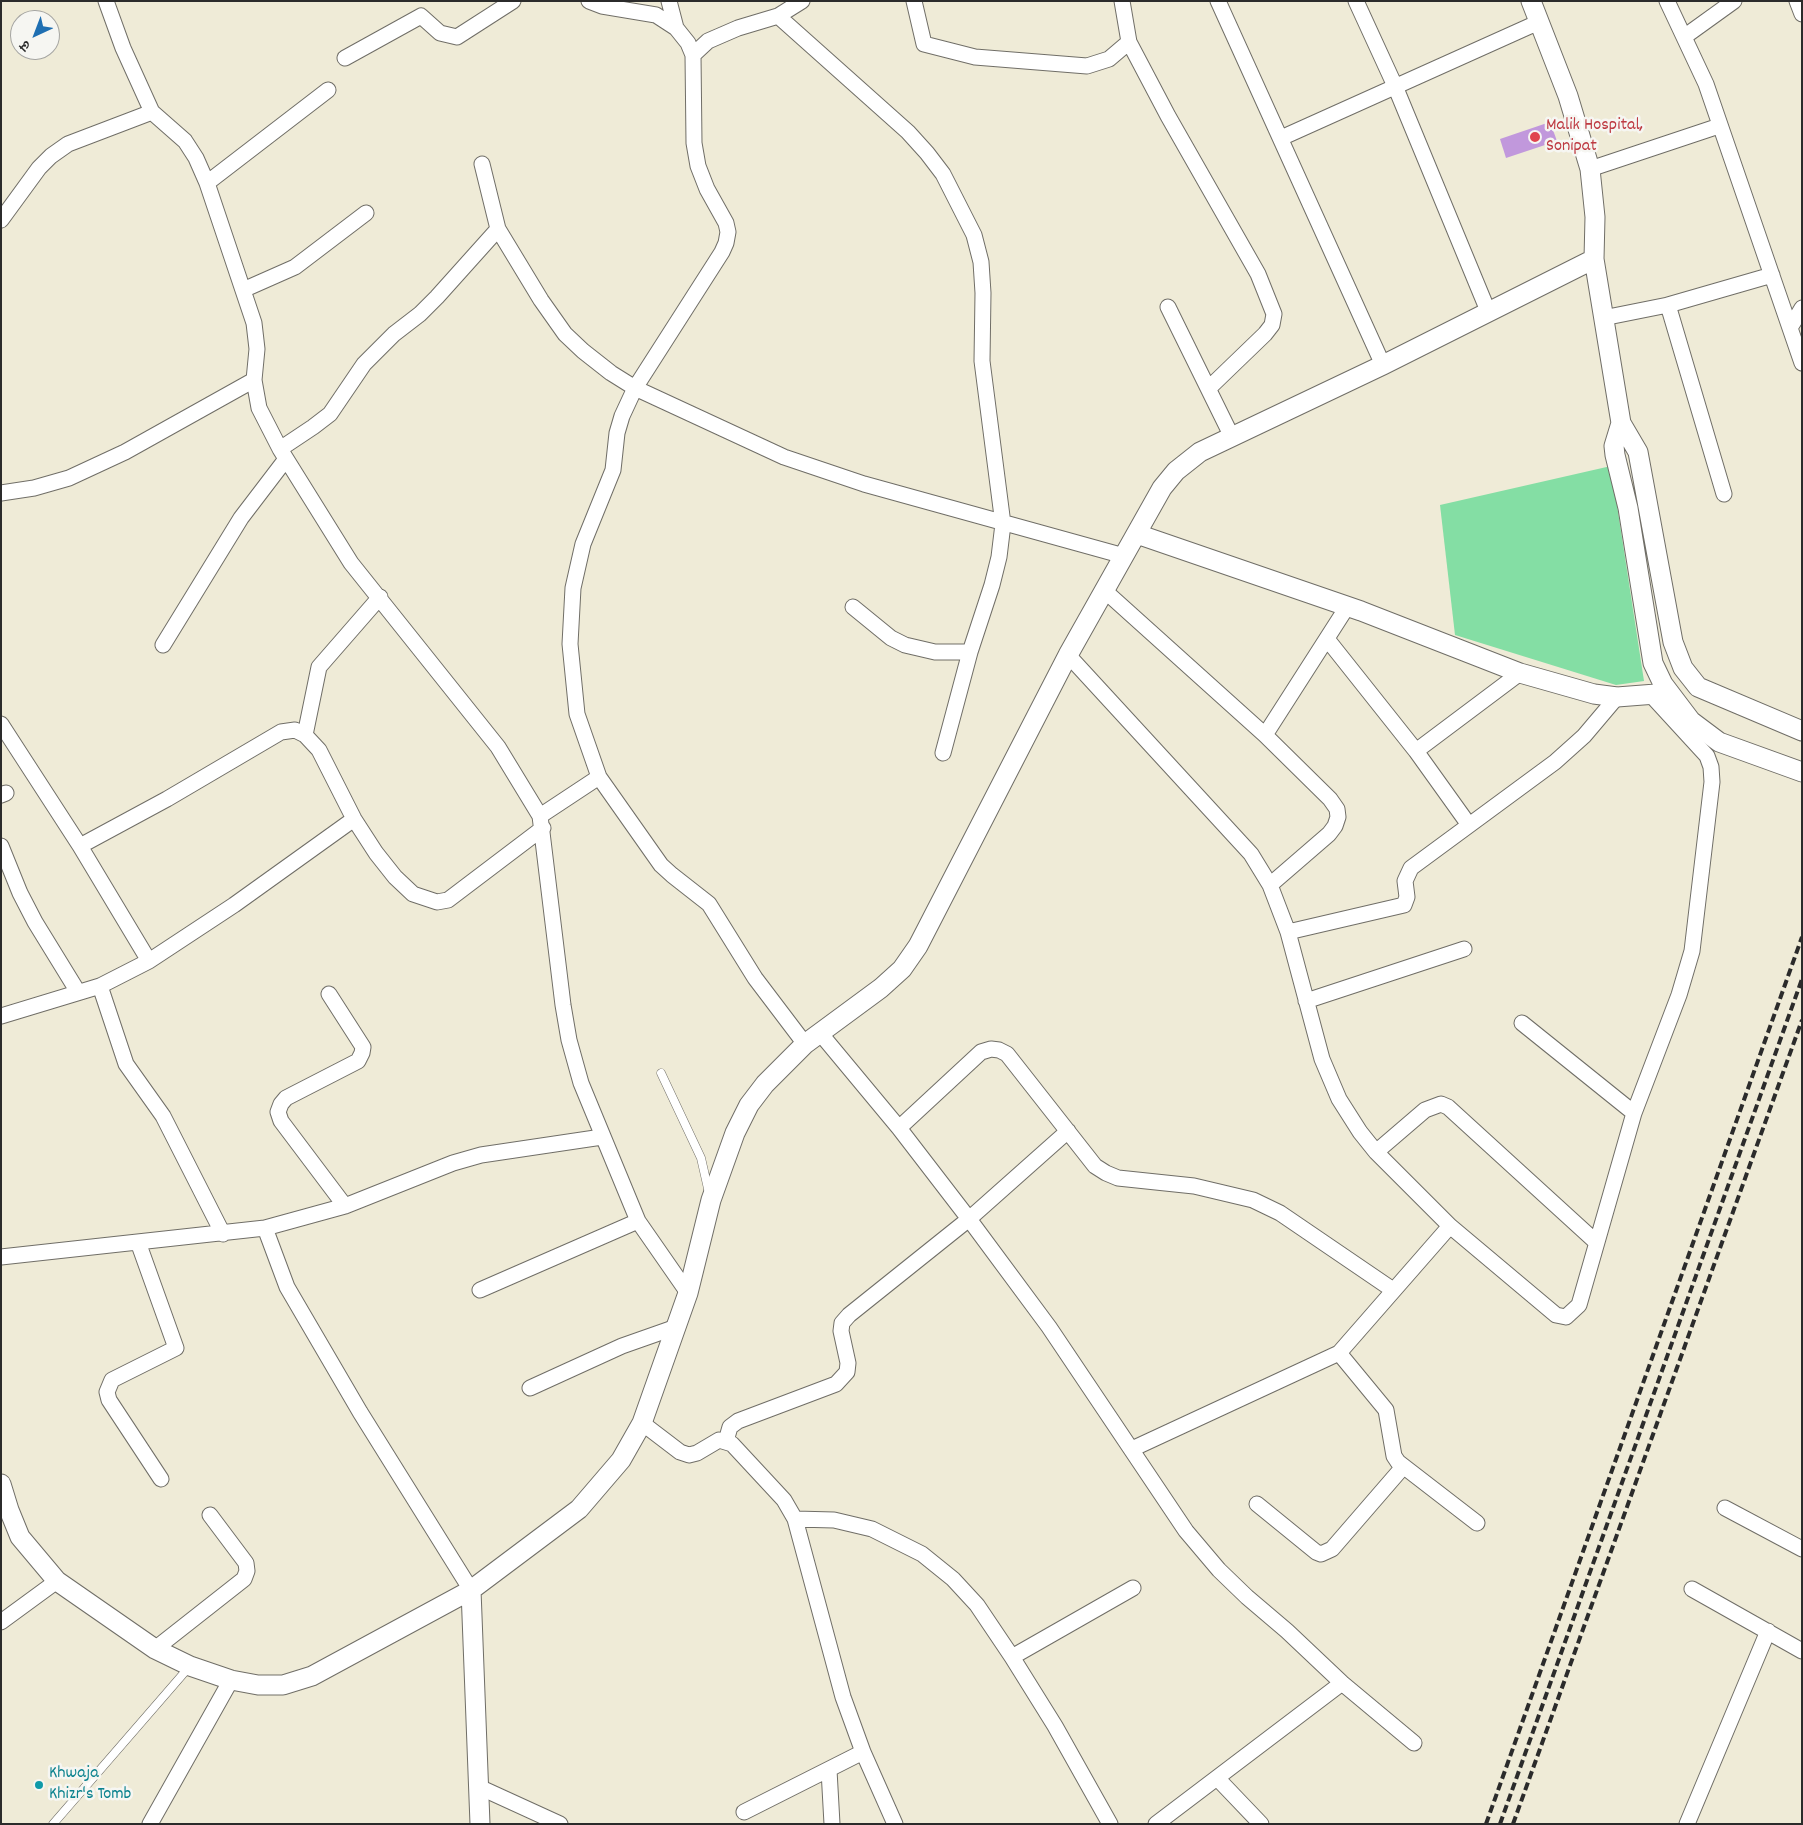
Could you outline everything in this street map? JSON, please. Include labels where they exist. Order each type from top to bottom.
[{"type":"street","points":[[106,1],[152,112],[185,141],[196,158],[207,183],[244,290],[256,336],[258,349],[254,380],[260,408],[283,454],[351,563],[498,746],[541,822],[569,1040],[581,1083],[638,1221],[688,1293]]},
{"type":"street","points":[[345,58],[421,16],[440,33],[457,37],[513,1]]},
{"type":"street","points":[[590,1],[602,6],[656,15],[676,28],[688,43],[693,55],[694,143],[704,181],[726,223],[726,243],[634,388],[618,433],[614,470],[583,544],[573,588],[570,644],[577,714],[599,777],[661,864],[709,904],[755,978],[899,1128],[970,1219],[1049,1327],[1186,1531],[1219,1570],[1342,1683],[1414,1743]]},
{"type":"street","points":[[669,1],[676,28]]},
{"type":"street","points":[[693,55],[708,41],[738,28],[778,16],[802,1]]},
{"type":"street","points":[[914,1],[924,44],[975,57],[1087,66],[1109,58],[1129,42]]},
{"type":"street","points":[[1122,1],[1129,42],[1168,116],[1258,274],[1274,314],[1272,325],[1265,334],[1209,388]]},
{"type":"street","points":[[1218,1],[1382,365]]},
{"type":"street","points":[[1356,1],[1395,86],[1488,311]]},
{"type":"street","points":[[1531,1],[1568,96],[1590,169],[1595,217],[1594,259],[1621,423],[1638,452],[1673,642],[1683,668],[1698,687],[1802,731]]},
{"type":"street","points":[[1666,1],[1706,84],[1802,363]]},
{"type":"street","points":[[1684,37],[1734,1]]},
{"type":"street","points":[[1797,1],[1802,14]]},
{"type":"street","points":[[778,16],[914,139],[944,174],[970,227],[981,262],[983,293],[982,362],[1003,524],[996,567],[970,652],[944,753]]},
{"type":"street","points":[[1281,138],[1539,22]]},
{"type":"street","points":[[207,183],[328,90]]},
{"type":"street","points":[[1,220],[38,168],[51,156],[68,144],[152,112]]},
{"type":"street","points":[[1590,169],[1719,126]]},
{"type":"street","points":[[482,164],[498,229],[541,300],[566,334],[599,365],[634,388],[784,457],[864,484],[1124,556]]},
{"type":"street","points":[[244,290],[295,267],[366,213]]},
{"type":"street","points":[[163,645],[241,518],[283,454],[330,414],[364,364],[394,334],[438,298],[498,229]]},
{"type":"street","points":[[1,1484],[20,1536],[57,1581],[155,1649],[190,1666],[231,1680],[258,1685],[282,1685],[312,1676],[471,1590],[579,1510],[621,1460],[642,1423],[688,1293],[711,1200],[735,1133],[749,1104],[765,1084],[812,1039],[881,988],[902,969],[918,946],[1068,656],[1162,488],[1176,471],[1200,452],[1382,365],[1594,259]]},
{"type":"street","points":[[1603,318],[1668,305],[1772,275]]},
{"type":"street","points":[[1668,305],[1724,494]]},
{"type":"street","points":[[1168,307],[1232,437]]},
{"type":"street","points":[[1790,328],[1802,308]]},
{"type":"street","points":[[1,494],[34,488],[68,478],[125,452],[254,380]]},
{"type":"street","points":[[1068,656],[1251,854],[1270,885],[1288,932],[1322,1059],[1339,1099],[1376,1152],[1450,1226],[1556,1315],[1566,1317],[1579,1305],[1634,1113],[1679,995],[1692,951],[1712,782],[1712,767],[1708,756],[1660,694],[1653,663],[1628,508],[1615,455],[1614,446],[1621,423]]},
{"type":"street","points":[[1137,534],[1347,607],[1520,673],[1594,694],[1617,697],[1660,694],[1719,742],[1802,772]]},
{"type":"street","points":[[1104,591],[1265,735],[1330,799],[1337,809],[1338,817],[1329,834],[1270,885]]},
{"type":"street","points":[[305,735],[318,667],[380,597]]},
{"type":"street","points":[[1265,735],[1347,607]]},
{"type":"street","points":[[853,608],[891,638],[905,645],[935,652],[970,652]]},
{"type":"street","points":[[1327,640],[1416,751],[1469,826]]},
{"type":"street","points":[[1416,751],[1520,673]]},
{"type":"street","points":[[1288,932],[1404,905],[1407,897],[1405,881],[1411,868],[1556,762],[1584,736],[1617,697]]},
{"type":"street","points":[[1,724],[80,846],[149,961]]},
{"type":"street","points":[[80,846],[281,732],[295,730],[305,735],[319,750],[354,820],[396,877],[413,894],[437,902],[448,900],[541,822],[599,777]]},
{"type":"street","points":[[1,1016],[100,986],[149,961],[234,905],[354,820]]},
{"type":"street","points":[[1,846],[20,893],[35,922],[78,992]]},
{"type":"street","points":[[1306,1001],[1464,949]]},
{"type":"street","points":[[100,986],[126,1064],[163,1116],[223,1234]]},
{"type":"street","points":[[329,994],[363,1047],[362,1053],[358,1061],[286,1098],[278,1112],[281,1121],[345,1206]]},
{"type":"street","points":[[1522,1023],[1634,1113]]},
{"type":"street","points":[[899,1128],[981,1052],[992,1049],[1007,1054],[1096,1166],[1106,1173],[1118,1178],[1194,1186],[1253,1200],[1280,1213],[1394,1290]]},
{"type":"street","points":[[1376,1152],[1425,1110],[1441,1104],[1448,1107],[1596,1242]]},
{"type":"street","points":[[726,1441],[730,1427],[738,1421],[836,1384],[846,1372],[848,1363],[842,1340],[842,1323],[849,1315],[970,1219],[1068,1131]]},
{"type":"street","points":[[1,1257],[265,1228],[345,1206],[462,1160],[481,1155],[602,1137]]},
{"type":"street","points":[[480,1290],[638,1221]]},
{"type":"street","points":[[1132,1449],[1339,1353],[1450,1226]]},
{"type":"street","points":[[265,1228],[287,1287],[360,1412],[471,1590],[480,1824]]},
{"type":"street","points":[[138,1242],[176,1348],[112,1380],[107,1392],[109,1400],[161,1479]]},
{"type":"street","points":[[530,1388],[622,1346],[676,1328]]},
{"type":"street","points":[[1339,1353],[1386,1410],[1389,1417],[1394,1456],[1403,1467],[1477,1523]]},
{"type":"street","points":[[642,1423],[680,1452],[689,1455],[697,1453],[719,1440],[726,1441],[738,1450],[768,1481],[795,1519],[843,1697],[863,1752],[895,1824]]},
{"type":"street","points":[[1257,1504],[1316,1552],[1321,1554],[1332,1548],[1403,1467]]},
{"type":"street","points":[[1725,1508],[1802,1549]]},
{"type":"street","points":[[155,1649],[244,1579],[247,1571],[246,1563],[210,1515]]},
{"type":"street","points":[[795,1519],[834,1520],[872,1529],[922,1554],[953,1579],[977,1605],[1012,1657],[1055,1726],[1110,1824]]},
{"type":"street","points":[[1,1622],[57,1581]]},
{"type":"street","points":[[1012,1657],[1133,1588]]},
{"type":"street","points":[[1692,1589],[1802,1651]]},
{"type":"street","points":[[1687,1824],[1768,1631]]},
{"type":"street","points":[[150,1824],[231,1680]]},
{"type":"street","points":[[1156,1824],[1342,1683]]},
{"type":"street","points":[[744,1812],[863,1752]]},
{"type":"street","points":[[829,1770],[832,1824]]},
{"type":"street","points":[[1218,1778],[1261,1824]]},
{"type":"street","points":[[479,1787],[560,1824]]},
{"type":"lane","points":[[661,1073],[701,1158],[711,1200]]},
{"type":"lane","points":[[53,1824],[190,1666]]},
{"type":"green space","points":[[1611,466],[1644,681],[1616,685],[1455,635],[1440,505]]},
{"type":"building","points":[[1550,122],[1557,141],[1506,158],[1500,139]]},
{"type":"railway","points":[[1486,1824],[1802,937]]},
{"type":"railway","points":[[1500,1824],[1802,979]]},
{"type":"railway","points":[[1513,1824],[1802,1020]]},
{"type":"place","name":"Malik Hospital, Sonipat","points":[[1535,137]]},
{"type":"place","name":"Khwaja Khizr's Tomb","points":[[39,1785]]}]
